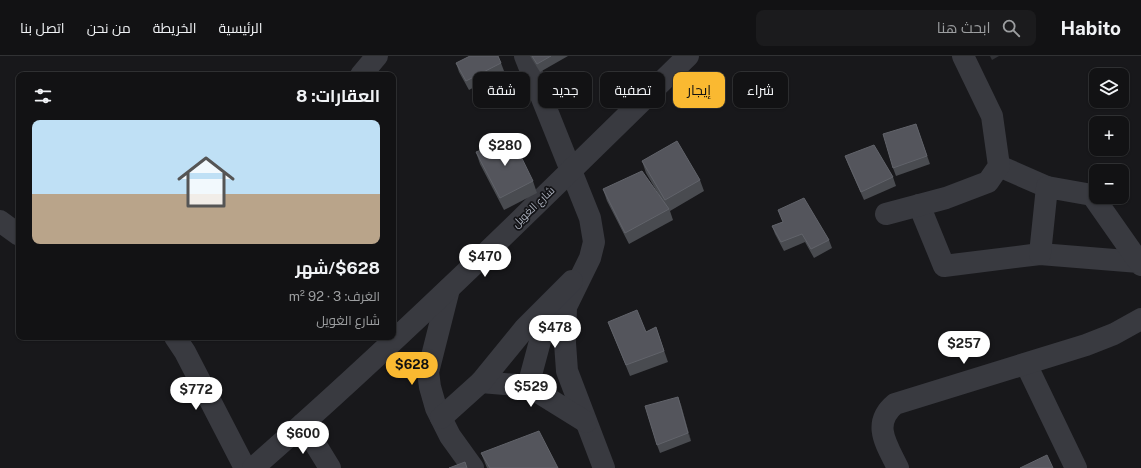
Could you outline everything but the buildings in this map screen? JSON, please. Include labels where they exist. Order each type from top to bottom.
[{"type":"street","points":[[364,72],[377,56]]},
{"type":"street","points":[[525,56],[590,218],[594,242],[590,258],[566,307],[565,343],[567,371],[604,468]]},
{"type":"street","name":"شارع الغويل","points":[[396,338],[449,289],[688,56]]},
{"type":"street","points":[[886,214],[946,198],[988,182],[999,166],[992,116],[963,56]]},
{"type":"street","points":[[999,166],[1047,187],[1092,195],[1140,264]]},
{"type":"street","points":[[1040,254],[1047,187]]},
{"type":"street","points":[[919,205],[944,266],[1040,254],[1140,264]]},
{"type":"street","points":[[0,221],[16,233]]},
{"type":"street","points":[[441,418],[481,382],[525,328],[583,270]]},
{"type":"street","points":[[449,289],[428,372],[430,387],[441,418],[450,436],[473,468]]},
{"type":"street","points":[[528,386],[550,304]]},
{"type":"street","points":[[898,468],[884,436],[882,427],[883,418],[888,410],[895,404],[1086,345],[1114,334],[1141,319]]},
{"type":"street","points":[[177,340],[185,352],[245,468]]},
{"type":"street","name":"شارع الغويل","points":[[253,468],[394,340]]},
{"type":"street","points":[[1026,364],[1076,468]]},
{"type":"street","points":[[481,382],[528,386],[586,422]]},
{"type":"street","points":[[303,424],[330,468]]}]
